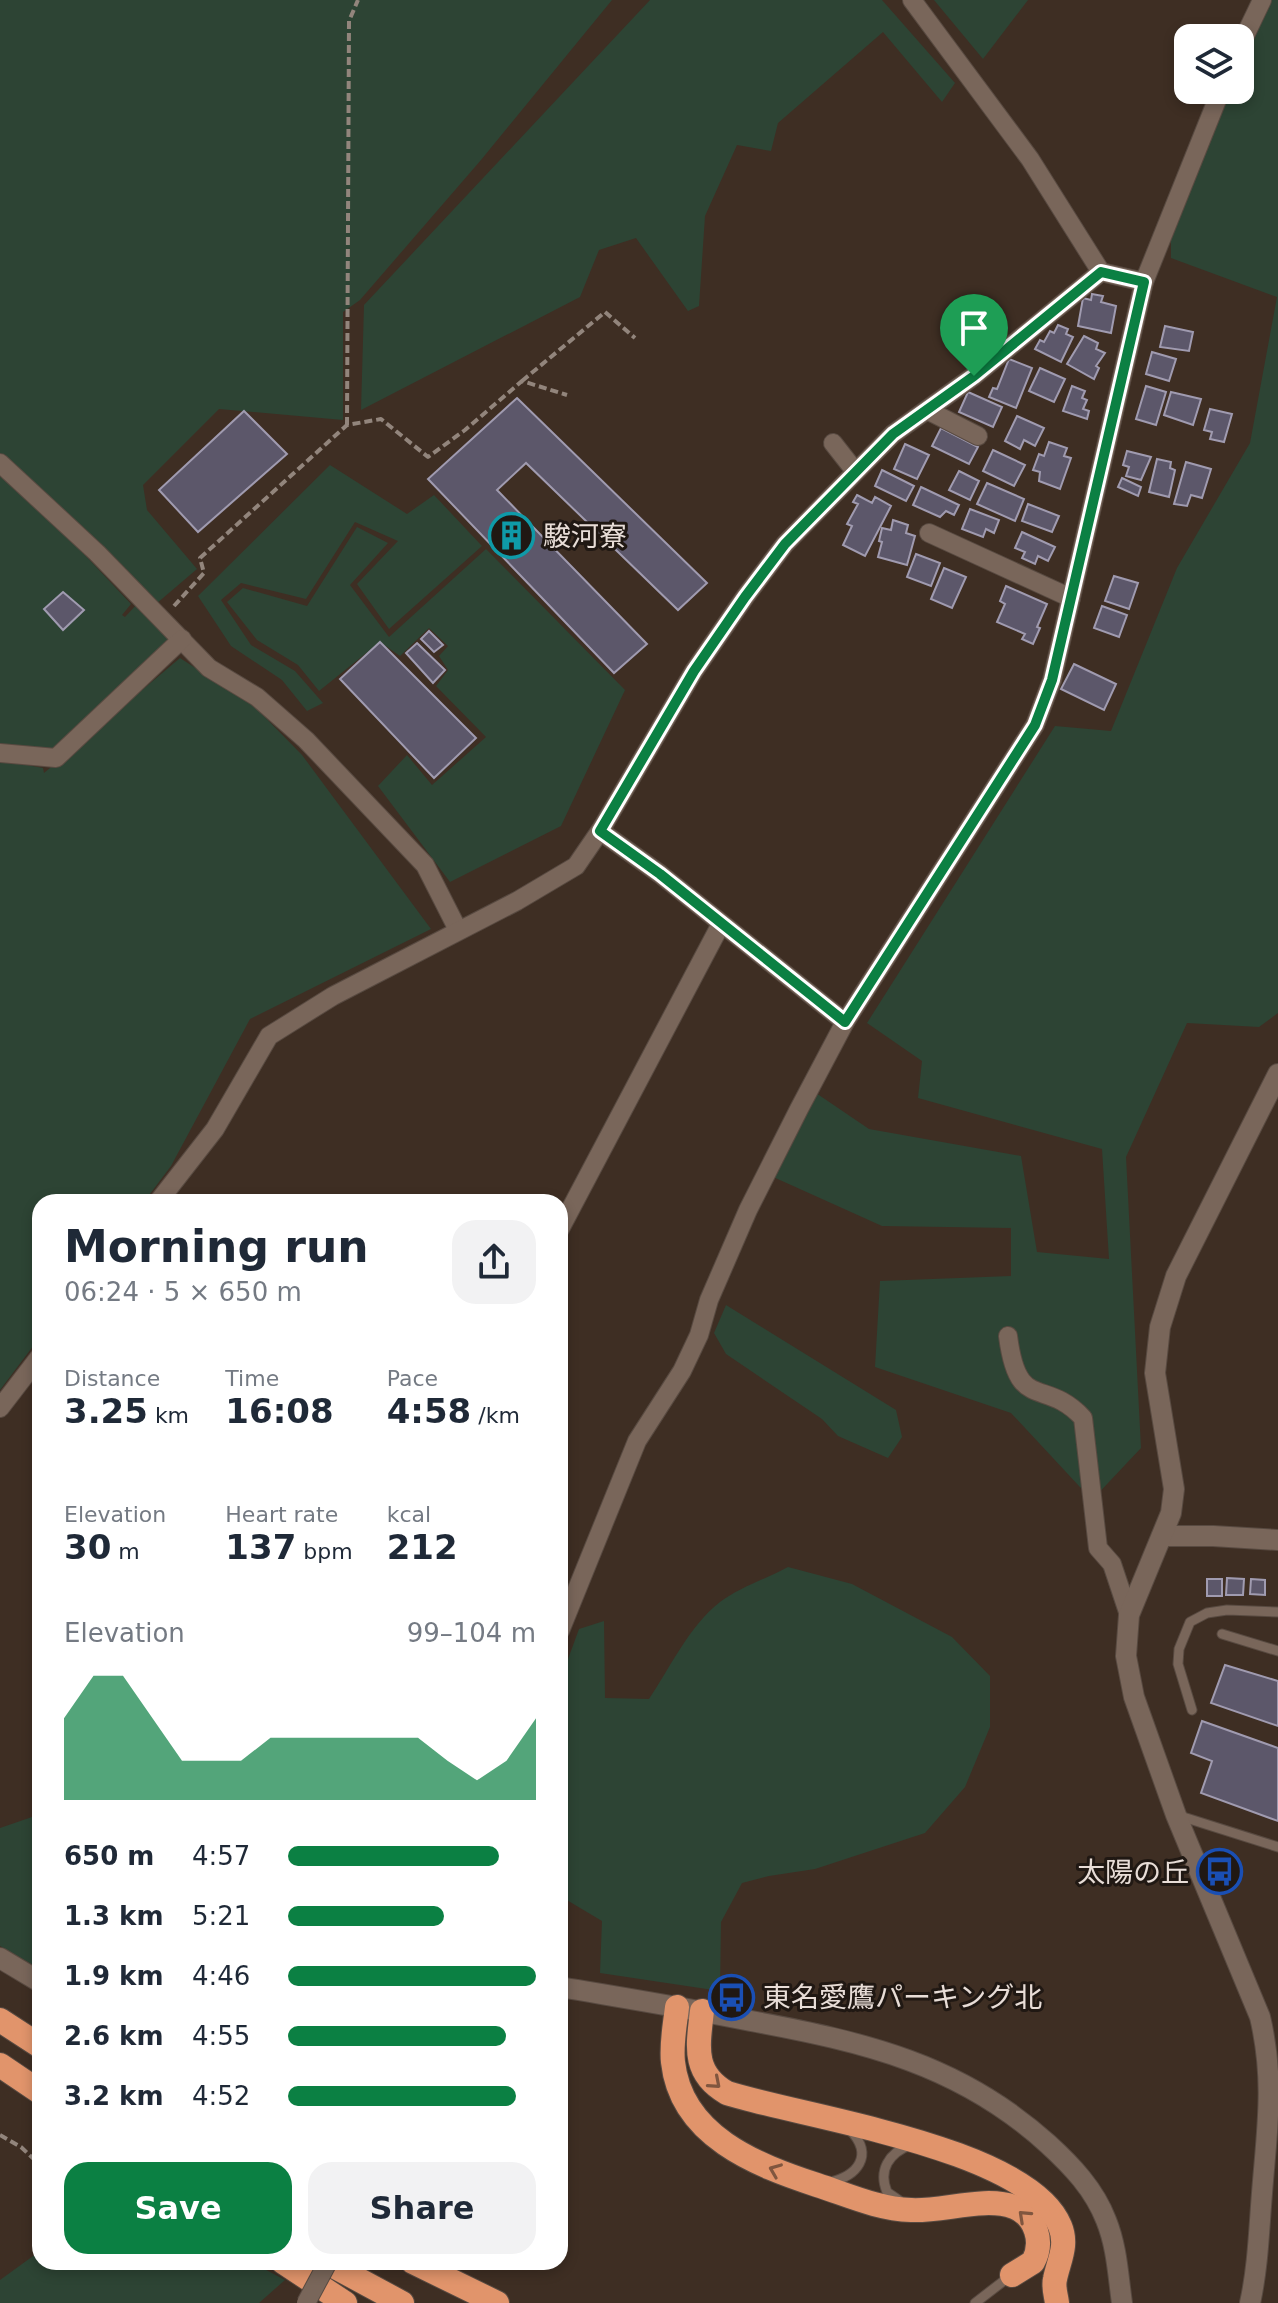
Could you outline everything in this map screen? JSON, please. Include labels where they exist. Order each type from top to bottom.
[{"type":"highway","points":[[0,2004],[32,2022]]},
{"type":"highway","points":[[677,2007],[673,2063],[681,2092],[694,2114],[712,2133],[745,2157],[877,2205],[922,2210],[1002,2204],[1025,2213],[1037,2233],[1038,2253],[1026,2268],[1012,2275]]},
{"type":"highway","points":[[702,2011],[699,2039],[701,2065],[705,2076],[714,2085],[742,2098],[836,2119],[925,2145],[1001,2174],[1048,2205],[1062,2230],[1064,2243],[1055,2279],[1057,2303]]},
{"type":"highway","points":[[0,2020],[32,2041]]},
{"type":"highway","points":[[3,2068],[32,2088]]},
{"type":"highway","points":[[295,2270],[345,2303]]},
{"type":"highway","points":[[342,2270],[402,2303]]},
{"type":"highway","points":[[429,2270],[497,2303]]},
{"type":"street","points":[[912,0],[1030,159],[1101,272],[1144,282]]},
{"type":"street","points":[[1251,24],[1262,0]]},
{"type":"street","points":[[568,1611],[637,1441],[682,1371],[748,1210],[845,1022],[1035,725],[1052,680],[1144,282],[1215,104]]},
{"type":"street","points":[[164,1194],[215,1129],[269,1036],[333,996],[517,901],[576,866],[600,831],[694,671],[785,544],[893,434],[974,376],[1101,272]]},
{"type":"street","points":[[927,410],[978,436]]},
{"type":"street","points":[[833,443],[855,471]]},
{"type":"street","points":[[0,463],[209,668],[257,697],[306,740],[425,865],[458,930]]},
{"type":"street","points":[[929,533],[1071,598]]},
{"type":"street","points":[[0,753],[56,758],[182,639]]},
{"type":"street","points":[[600,831],[660,874],[845,1022]]},
{"type":"street","points":[[568,1214],[721,924]]},
{"type":"street","points":[[1250,2303],[1271,2088],[1267,2047],[1260,2017],[1176,1815],[1134,1697],[1126,1656],[1129,1615],[1171,1513],[1174,1489],[1155,1373],[1160,1327],[1176,1276],[1278,1074]]},
{"type":"street","points":[[1008,1336],[1017,1377],[1028,1389],[1071,1405],[1083,1418],[1098,1548],[1112,1564],[1129,1615]]},
{"type":"street","points":[[0,1408],[32,1366]]},
{"type":"street","points":[[1162,1536],[1278,1540]]},
{"type":"street","points":[[0,1958],[32,1977]]},
{"type":"street","points":[[568,1988],[702,2011],[876,2047],[936,2070],[1002,2107],[1059,2153],[1091,2189],[1106,2220],[1117,2255],[1122,2303]]},
{"type":"street","points":[[306,2303],[323,2270]]},
{"type":"lane","points":[[1192,1710],[1178,1664],[1179,1649],[1190,1622],[1207,1613],[1227,1610],[1278,1612]]},
{"type":"lane","points":[[1222,1634],[1278,1651]]},
{"type":"lane","points":[[1176,1815],[1278,1847]]},
{"type":"lane","points":[[817,2185],[842,2179],[859,2165],[862,2154],[860,2143],[854,2133],[836,2119]]},
{"type":"lane","points":[[922,2210],[895,2200],[887,2192],[883,2174],[891,2156],[899,2149],[908,2145],[925,2145]]},
{"type":"lane","points":[[975,2303],[1012,2275]]},
{"type":"path","points":[[347,425],[349,21],[358,0]]},
{"type":"path","points":[[162,619],[204,573],[200,558],[347,425],[381,419],[428,457],[465,430],[605,312],[635,338]]},
{"type":"path","points":[[522,381],[567,395]]},
{"type":"path","points":[[0,2135],[32,2157]]},
{"type":"green space","points":[[0,0],[612,0],[481,160],[360,300],[343,312],[343,420],[219,409],[143,485],[147,510],[197,569],[156,604],[0,456]]},
{"type":"green space","points":[[650,0],[882,0],[955,83],[942,102],[883,32],[778,123],[771,151],[737,145],[705,216],[699,306],[688,311],[636,238],[599,250],[580,297],[361,410],[364,305]]},
{"type":"green space","points":[[934,0],[1028,0],[983,59]]},
{"type":"green space","points":[[1268,0],[1278,0],[1278,1013],[1259,1027],[1187,1023],[1126,1157],[1141,1448],[1092,1500],[1011,1413],[875,1367],[880,1281],[1011,1276],[1011,1228],[882,1226],[771,1176],[813,1091],[869,1129],[1021,1156],[1037,1252],[1109,1259],[1102,1149],[918,1098],[922,1061],[867,1023],[1055,726],[1111,731],[1177,568],[1250,443],[1277,297],[1171,258],[1171,233],[1225,104],[1254,104],[1254,34]]},
{"type":"green space","points":[[0,465],[131,604],[122,615],[125,617],[139,602],[182,649],[56,758],[0,755]]},
{"type":"green space","points":[[330,465],[407,514],[434,495],[482,546],[389,629],[357,584],[398,541],[355,522],[306,599],[241,583],[221,600],[251,645],[295,671],[323,703],[307,711],[282,680],[231,646],[198,596]]},
{"type":"green space","points":[[357,527],[388,543],[350,585],[389,637],[486,549],[625,690],[561,826],[450,882],[378,786],[407,755],[432,785],[486,737],[436,686],[448,670],[439,656],[448,646],[429,628],[400,656],[380,642],[319,691],[298,665],[257,640],[227,602],[243,588],[307,606]]},
{"type":"green space","points":[[180,658],[254,706],[302,755],[431,929],[250,1019],[171,1166],[150,1194],[32,1194],[32,1348],[0,1390],[0,760],[43,768],[44,773]]},
{"type":"green space","points":[[726,1305],[896,1410],[902,1437],[888,1458],[838,1436],[822,1419],[726,1354],[714,1333]]},
{"type":"green space","points":[[788,1567],[852,1584],[952,1637],[990,1676],[990,1727],[965,1787],[925,1833],[815,1869],[742,1883],[721,1922],[720,1991],[600,1973],[602,1921],[568,1901],[568,1659],[579,1629],[604,1621],[605,1698],[649,1699],[689,1635],[709,1612],[736,1592]]},
{"type":"green space","points":[[32,1817],[32,1964],[0,1946],[0,1828]]},
{"type":"green space","points":[[32,2257],[32,2270],[266,2270],[285,2280],[259,2303],[0,2303],[0,2280]]},
{"type":"building","points":[[1092,294],[1103,296],[1101,302],[1116,306],[1111,333],[1078,326],[1083,298],[1091,300]]},
{"type":"building","points":[[1058,325],[1068,329],[1066,334],[1073,337],[1061,362],[1035,349],[1040,340],[1044,342],[1050,331],[1054,333]]},
{"type":"building","points":[[1165,326],[1193,332],[1189,351],[1160,347]]},
{"type":"building","points":[[1084,336],[1098,343],[1096,349],[1105,353],[1096,366],[1099,368],[1094,379],[1067,364]]},
{"type":"building","points":[[1152,352],[1176,359],[1169,381],[1146,374]]},
{"type":"building","points":[[1009,359],[1032,368],[1016,408],[989,397],[993,388],[997,389]]},
{"type":"building","points":[[1040,368],[1065,379],[1054,402],[1029,391]]},
{"type":"building","points":[[1072,386],[1085,391],[1082,398],[1087,400],[1083,409],[1089,411],[1087,419],[1063,411]]},
{"type":"building","points":[[1146,386],[1166,392],[1156,425],[1136,419]]},
{"type":"building","points":[[968,392],[1002,407],[993,427],[959,412]]},
{"type":"building","points":[[1171,392],[1201,399],[1193,425],[1164,415]]},
{"type":"building","name":"駿河寮","points":[[517,398],[707,583],[678,610],[526,463],[497,490],[647,644],[614,673],[428,479]]},
{"type":"building","points":[[1210,409],[1232,414],[1224,442],[1210,439],[1212,432],[1204,430]]},
{"type":"building","points":[[244,411],[287,454],[198,532],[159,490]]},
{"type":"building","points":[[1017,416],[1044,428],[1035,446],[1024,440],[1020,449],[1005,441]]},
{"type":"building","points":[[941,428],[978,447],[969,464],[932,446]]},
{"type":"building","points":[[1049,442],[1067,448],[1064,456],[1071,458],[1060,489],[1039,481],[1040,472],[1033,470],[1039,454],[1044,456]]},
{"type":"building","points":[[905,444],[929,455],[917,479],[894,469]]},
{"type":"building","points":[[993,450],[1025,465],[1014,486],[983,471]]},
{"type":"building","points":[[1127,451],[1151,457],[1141,480],[1126,476],[1129,467],[1123,465]]},
{"type":"building","points":[[1157,459],[1171,462],[1170,468],[1175,470],[1169,497],[1149,492]]},
{"type":"building","points":[[1186,462],[1211,469],[1202,498],[1191,495],[1187,506],[1174,504]]},
{"type":"building","points":[[882,470],[914,486],[906,501],[875,486]]},
{"type":"building","points":[[959,471],[979,481],[970,500],[949,490]]},
{"type":"building","points":[[1122,478],[1141,487],[1138,496],[1118,487]]},
{"type":"building","points":[[987,483],[1024,499],[1015,521],[977,504]]},
{"type":"building","points":[[921,487],[959,505],[954,515],[946,511],[940,517],[913,505]]},
{"type":"building","points":[[857,495],[872,503],[875,497],[891,506],[865,556],[843,545],[852,526],[847,524],[858,504],[853,502]]},
{"type":"building","points":[[1028,504],[1059,516],[1052,532],[1022,521]]},
{"type":"building","points":[[970,509],[999,520],[994,533],[986,529],[983,537],[962,529]]},
{"type":"building","points":[[893,520],[908,525],[906,533],[915,536],[907,565],[878,557],[882,528],[891,530]]},
{"type":"building","points":[[1022,532],[1055,547],[1048,561],[1038,556],[1035,564],[1022,558],[1025,552],[1015,548]]},
{"type":"building","points":[[916,554],[940,563],[931,586],[907,577]]},
{"type":"building","points":[[944,568],[966,577],[952,608],[931,599]]},
{"type":"building","points":[[1114,576],[1138,583],[1129,609],[1105,601]]},
{"type":"building","points":[[1006,586],[1047,604],[1033,644],[1022,639],[1025,634],[997,622],[1005,604],[1000,601]]},
{"type":"building","points":[[63,592],[84,610],[63,630],[44,609]]},
{"type":"building","points":[[1102,606],[1127,615],[1119,637],[1094,628]]},
{"type":"building","points":[[429,631],[443,645],[434,652],[421,639]]},
{"type":"building","points":[[380,642],[476,738],[434,778],[340,679]]},
{"type":"building","points":[[417,643],[445,670],[433,683],[406,653]]},
{"type":"building","points":[[1074,664],[1116,684],[1104,710],[1061,689]]},
{"type":"building","points":[[1227,1578],[1244,1579],[1243,1595],[1226,1595]]},
{"type":"building","points":[[1207,1579],[1222,1579],[1222,1596],[1207,1596]]},
{"type":"building","points":[[1251,1579],[1265,1580],[1265,1595],[1250,1594]]},
{"type":"building","points":[[1225,1665],[1278,1681],[1278,1726],[1211,1703]]},
{"type":"building","points":[[1202,1721],[1278,1748],[1278,1821],[1201,1793],[1212,1761],[1191,1753]]},
{"type":"place","name":"駿河寮","points":[[512,536]]},
{"type":"place","name":"太陽の丘","points":[[1220,1872]]},
{"type":"place","name":"東名愛鷹パーキング北","points":[[732,1997]]},
{"type":"route","points":[[1101,272],[1144,282],[1052,680],[1035,725],[845,1022],[660,874],[600,831],[694,671],[785,544],[893,434],[974,376],[1101,272]]}]
